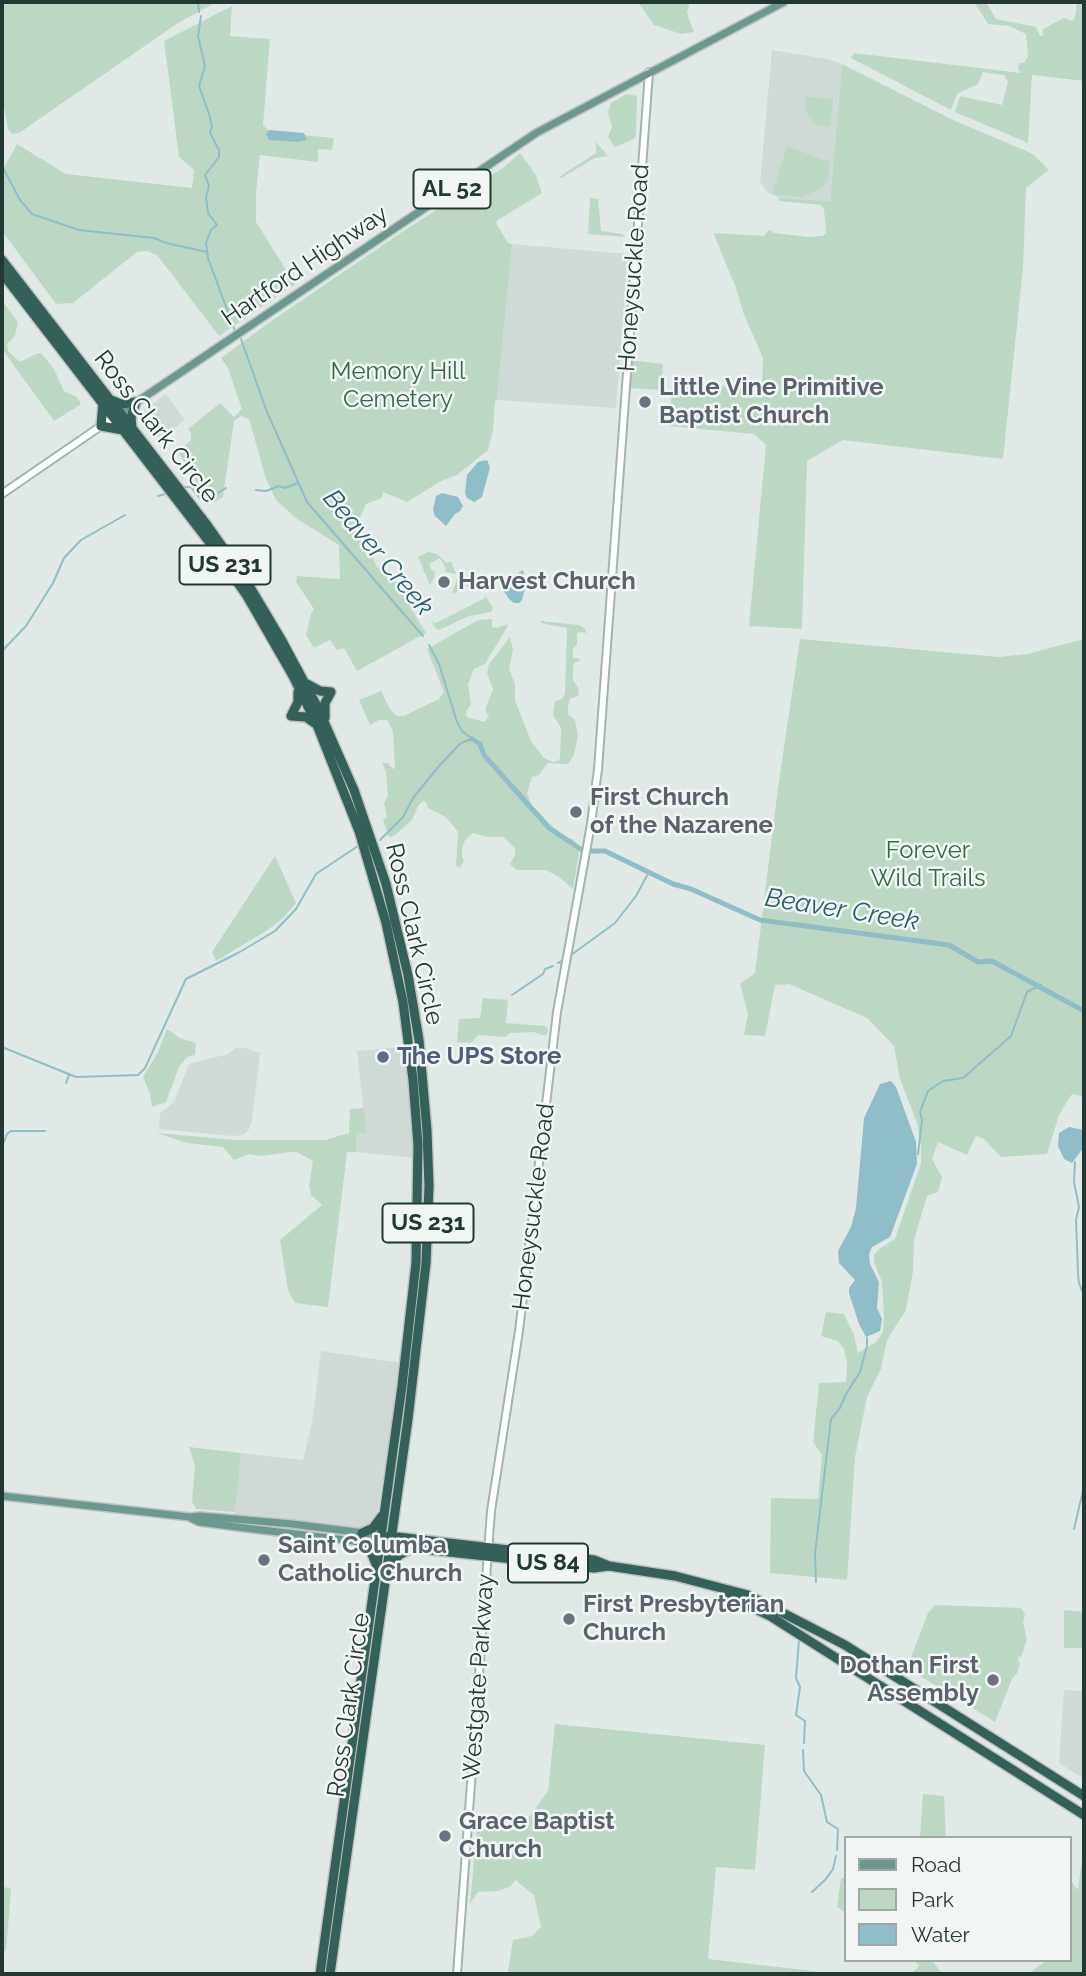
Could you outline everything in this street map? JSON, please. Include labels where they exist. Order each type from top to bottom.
[{"type":"highway","name":"Ross Clark Circle","points":[[2,260],[25,290],[30,303]]},
{"type":"highway","name":"Ross Clark Circle","points":[[2,273],[30,303],[159,469],[222,553],[262,613],[302,684],[354,790],[390,897],[408,975],[417,1030],[428,1152],[426,1263],[383,1515],[361,1674],[352,1746],[358,1772],[320,1974]]},
{"type":"highway","points":[[106,401],[121,404],[136,402],[127,429],[101,426],[106,401]]},
{"type":"highway","points":[[302,684],[331,692],[324,706],[321,724],[291,716],[302,684]]},
{"type":"highway","name":"Ross Clark Circle","points":[[321,724],[372,872],[394,958],[409,1041],[418,1145],[416,1263],[404,1374],[411,1398],[368,1707],[355,1758],[334,1878],[337,1891]]},
{"type":"highway","points":[[372,872],[381,881],[385,881]]},
{"type":"highway","points":[[377,890],[390,897]]},
{"type":"highway","points":[[376,1565],[371,1552],[360,1537],[373,1528],[383,1515]]},
{"type":"highway","points":[[387,1571],[413,1543],[400,1529],[395,1517]]},
{"type":"highway","name":"US 84","points":[[380,1540],[488,1552],[594,1568],[609,1566],[675,1576],[748,1595],[846,1664],[1024,1777],[1057,1779],[1084,1796]]},
{"type":"highway","name":"US 84","points":[[725,1591],[734,1599],[876,1664],[976,1727],[1041,1776],[1045,1790],[1084,1815]]},
{"type":"highway","points":[[846,1664],[860,1665],[866,1658]]},
{"type":"highway","points":[[859,1672],[867,1665],[876,1664]]},
{"type":"highway","points":[[361,1674],[371,1688]]},
{"type":"highway","points":[[359,1689],[364,1694],[368,1707]]},
{"type":"highway","points":[[963,1738],[968,1730],[976,1727]]},
{"type":"highway","points":[[330,1974],[340,1905],[337,1891]]},
{"type":"main road","name":"Hartford Highway","points":[[2,494],[536,133],[784,2]]},
{"type":"main road","name":"Honeysuckle Road","points":[[488,1552],[491,1511],[519,1331],[557,1012],[597,783],[649,72]]},
{"type":"main road","points":[[2,1496],[190,1517],[277,1522],[380,1540]]},
{"type":"main road","name":"Westgate Parkway","points":[[457,1974],[488,1552]]},
{"type":"shaded area","points":[[772,50],[828,59],[842,64],[830,201],[779,198],[768,193],[760,182]]},
{"type":"shaded area","points":[[512,244],[628,254],[616,408],[497,400]]},
{"type":"shaded area","points":[[166,394],[185,420],[160,439],[144,410]]},
{"type":"shaded area","points":[[401,1047],[405,1050],[414,1158],[356,1152],[357,1132],[366,1133],[357,1051]]},
{"type":"shaded area","points":[[236,1048],[260,1053],[252,1121],[248,1131],[243,1135],[232,1136],[159,1129],[160,1113],[174,1102],[189,1064],[228,1054]]},
{"type":"shaded area","points":[[321,1351],[401,1363],[376,1521],[361,1530],[234,1516],[241,1453],[303,1460],[312,1423]]},
{"type":"shaded area","points":[[1064,1690],[1084,1691],[1084,1779],[1059,1763]]},
{"type":"green space","points":[[2,2],[213,4],[178,23],[19,133],[12,134],[8,129],[2,96]]},
{"type":"green space","points":[[638,2],[690,2],[687,13],[694,32],[681,34],[654,25]]},
{"type":"green space","points":[[974,2],[986,2],[996,19],[1036,27],[1040,36],[1043,35],[1043,29],[1064,18],[1072,21],[1075,18],[1077,2],[1084,2],[1084,81],[1032,75],[1028,143],[955,112],[960,96],[1002,105],[1008,82],[1004,75],[983,72],[978,84],[957,94],[951,110],[851,58],[854,53],[1021,73],[1018,69],[1019,63],[1024,63],[1028,56],[1026,34],[1009,26],[988,24]]},
{"type":"green space","points":[[232,6],[230,36],[270,39],[263,125],[270,132],[334,138],[332,150],[318,149],[318,162],[260,155],[256,222],[295,284],[219,336],[157,255],[147,251],[137,252],[73,303],[56,304],[2,231],[2,171],[17,144],[66,174],[192,188],[194,170],[179,157],[164,41]]},
{"type":"green space","points":[[842,64],[955,121],[1033,154],[1049,170],[1026,188],[1023,268],[1003,459],[843,440],[807,461],[802,629],[749,626],[766,445],[754,434],[669,426],[672,390],[679,384],[762,388],[763,358],[714,235],[764,236],[769,230],[809,237],[823,236],[826,233],[824,209],[821,205],[779,201],[779,198],[830,201]]},
{"type":"green space","points":[[626,94],[637,96],[636,135],[634,139],[615,147],[608,137],[612,127],[608,113],[611,103]]},
{"type":"green space","points":[[806,97],[833,99],[830,127],[818,125],[809,118],[805,108]]},
{"type":"green space","points":[[596,142],[608,156],[595,158],[559,177],[596,153]]},
{"type":"green space","points":[[787,146],[830,162],[828,180],[819,190],[801,197],[772,194]]},
{"type":"green space","name":"Memory Hill Cemetery","points":[[520,153],[536,175],[542,193],[496,223],[508,243],[512,244],[497,400],[488,450],[457,475],[443,480],[407,502],[383,492],[382,498],[366,504],[357,525],[377,567],[394,579],[426,633],[357,671],[344,648],[337,650],[330,640],[314,648],[306,635],[314,609],[296,582],[297,576],[340,579],[339,545],[297,519],[276,500],[266,479],[249,419],[241,416],[234,421],[223,497],[215,502],[207,501],[178,451],[191,440],[188,429],[220,403],[234,417],[242,409],[228,368],[221,358],[405,230],[503,168]]},
{"type":"green space","points":[[590,198],[598,199],[601,231],[623,234],[624,237],[588,234]]},
{"type":"green space","points":[[2,301],[18,322],[15,336],[7,344],[8,351],[20,362],[38,353],[42,354],[54,369],[64,391],[77,397],[80,402],[80,405],[54,421],[2,349]]},
{"type":"green space","points":[[630,360],[663,364],[661,390],[629,388]]},
{"type":"green space","points":[[428,552],[437,554],[447,563],[451,561],[456,574],[445,572],[440,558],[429,564],[432,571],[437,570],[430,585],[418,557]]},
{"type":"green space","points":[[458,576],[470,580],[474,586],[470,585],[452,594]]},
{"type":"green space","points":[[485,595],[493,608],[491,612],[469,616],[439,630],[435,628],[432,621],[436,623],[485,598]]},
{"type":"green space","points":[[492,619],[492,627],[508,626],[485,664],[474,669],[468,684],[471,704],[466,712],[467,717],[484,722],[489,717],[485,710],[493,689],[487,673],[489,664],[510,637],[513,650],[509,669],[515,684],[515,700],[531,741],[544,758],[553,762],[560,758],[561,728],[553,715],[555,701],[562,699],[565,694],[567,628],[541,621],[579,625],[585,629],[586,633],[579,632],[577,635],[577,644],[573,649],[573,658],[579,658],[580,661],[573,666],[573,680],[579,689],[578,696],[570,699],[568,707],[568,714],[575,720],[578,735],[574,755],[568,764],[548,763],[539,775],[532,777],[527,793],[531,804],[550,824],[574,840],[579,853],[573,889],[546,870],[517,870],[510,864],[515,848],[503,837],[473,833],[465,840],[462,849],[464,861],[460,868],[456,866],[458,832],[446,817],[428,808],[426,802],[423,801],[418,806],[412,820],[394,836],[389,837],[383,820],[387,817],[384,803],[388,796],[386,772],[382,763],[388,763],[395,768],[393,731],[387,720],[379,720],[370,725],[359,700],[381,691],[390,709],[397,716],[404,716],[439,699],[444,692],[427,649],[478,620]]},
{"type":"green space","name":"Forever Wild Trails","points":[[800,639],[999,657],[1027,654],[1084,639],[1084,1097],[1072,1094],[1059,1115],[1047,1154],[1001,1157],[984,1139],[976,1136],[967,1155],[938,1142],[932,1159],[942,1177],[938,1192],[927,1196],[914,1240],[913,1271],[906,1310],[887,1340],[881,1369],[867,1397],[855,1457],[847,1580],[770,1573],[771,1498],[818,1499],[822,1455],[813,1442],[819,1383],[846,1382],[847,1363],[844,1349],[838,1341],[821,1336],[826,1312],[844,1314],[854,1335],[858,1353],[876,1342],[883,1332],[882,1282],[874,1255],[895,1239],[921,1163],[921,1146],[917,1123],[900,1079],[894,1046],[867,1018],[789,984],[775,985],[765,1036],[744,1035],[748,1014],[740,984],[755,973]]},
{"type":"green space","points":[[275,856],[296,903],[282,919],[266,931],[216,961],[212,952]]},
{"type":"green space","points":[[483,998],[508,1000],[506,1023],[545,1026],[548,1029],[547,1035],[534,1032],[510,1033],[506,1037],[478,1035],[471,1043],[457,1042],[459,1019],[480,1018]]},
{"type":"green space","points":[[167,1029],[180,1038],[196,1043],[195,1055],[187,1057],[179,1067],[166,1102],[152,1107],[143,1077],[157,1054]]},
{"type":"green space","points":[[364,1108],[366,1133],[357,1133],[356,1152],[347,1152],[328,1307],[295,1303],[288,1290],[280,1240],[322,1205],[311,1195],[309,1185],[313,1161],[297,1152],[261,1156],[249,1154],[234,1160],[223,1147],[187,1143],[157,1133],[234,1140],[325,1140],[349,1133],[350,1109]]},
{"type":"green space","points":[[189,1447],[241,1453],[235,1512],[196,1509],[192,1502],[195,1466]]},
{"type":"green space","points":[[935,1605],[1021,1608],[1025,1614],[1023,1622],[1027,1640],[1021,1657],[1019,1656],[1017,1673],[1012,1679],[995,1722],[907,1668],[928,1613]]},
{"type":"green space","points":[[1064,1610],[1084,1612],[1084,1648],[1064,1648]]},
{"type":"green space","points":[[555,1724],[765,1745],[755,1870],[716,1867],[708,1959],[839,1974],[508,1972],[513,1940],[532,1936],[541,1927],[534,1895],[515,1880],[511,1886],[499,1891],[478,1892],[470,1904],[477,1829],[520,1830],[548,1791]]},
{"type":"green space","points":[[923,1794],[944,1796],[946,1836],[920,1836]]},
{"type":"green space","points":[[1084,1843],[1084,1974],[1028,1974],[1044,1962],[1072,1962],[1072,1882],[1078,1890]]},
{"type":"green space","points":[[841,1878],[844,1878],[844,1911],[837,1907]]},
{"type":"green space","points":[[2,1887],[10,1888],[11,1891],[6,1950],[3,1952]]},
{"type":"green space","points":[[916,1962],[933,1962],[942,1974],[911,1974],[919,1966]]},
{"type":"water","points":[[269,130],[304,133],[307,140],[269,140],[266,134]]},
{"type":"water","points":[[487,460],[490,467],[482,497],[474,502],[467,498],[465,493],[467,475],[478,462]]},
{"type":"water","points":[[442,493],[458,497],[463,506],[446,526],[435,516],[433,510],[436,496]]},
{"type":"water","points":[[523,570],[526,584],[522,600],[514,603],[503,590]]},
{"type":"water","points":[[891,1081],[896,1087],[916,1142],[917,1164],[890,1237],[872,1247],[869,1254],[870,1264],[879,1282],[877,1308],[882,1319],[880,1331],[866,1337],[849,1293],[855,1280],[839,1263],[838,1251],[851,1227],[856,1208],[864,1118],[880,1084]]},
{"type":"water","points":[[1069,1127],[1084,1130],[1084,1147],[1072,1163],[1064,1159],[1058,1146],[1059,1133]]},
{"type":"waterway","name":"Beaver Creek","points":[[198,2],[199,12]]},
{"type":"waterway","name":"Beaver Creek","points":[[201,16],[198,36],[205,66],[199,86],[212,126],[210,133],[219,150],[219,157],[205,175],[209,186],[206,197],[208,213],[217,225],[211,230],[206,243],[208,258],[235,331]]},
{"type":"waterway","points":[[2,166],[20,200],[32,214],[79,230],[154,238],[207,252]]},
{"type":"waterway","name":"Beaver Creek","points":[[241,339],[267,412],[307,502],[423,636]]},
{"type":"waterway","points":[[256,490],[266,491],[279,486],[285,488],[298,483]]},
{"type":"waterway","points":[[184,487],[191,487],[200,498],[206,500],[226,488]]},
{"type":"waterway","points":[[158,496],[165,494]]},
{"type":"waterway","points":[[2,651],[26,626],[53,583],[64,558],[81,540],[125,515]]},
{"type":"waterway","name":"Beaver Creek","points":[[429,645],[439,664],[457,722],[462,731],[471,738]]},
{"type":"waterway","points":[[380,840],[403,817],[413,798],[439,766],[461,743],[472,739]]},
{"type":"waterway","name":"Beaver Creek","points":[[472,739],[480,744],[484,755],[549,828],[582,850]]},
{"type":"waterway","points":[[2,1047],[76,1077],[138,1075],[145,1068],[186,979],[275,931],[296,909],[316,874],[358,846]]},
{"type":"waterway","name":"Beaver Creek","points":[[589,851],[605,851],[673,884],[691,889],[760,920],[949,945],[978,962],[992,961],[1084,1011]]},
{"type":"waterway","points":[[571,955],[615,923],[636,896],[649,872]]},
{"type":"waterway","points":[[558,963],[562,961]]},
{"type":"waterway","points":[[512,995],[543,974],[545,969],[553,966]]},
{"type":"waterway","points":[[918,1154],[922,1120],[920,1112],[928,1091],[943,1081],[963,1078],[1011,1036],[1027,992],[1041,985]]},
{"type":"waterway","points":[[66,1083],[69,1075]]},
{"type":"waterway","points":[[2,1147],[11,1131],[45,1131]]},
{"type":"waterway","points":[[1075,1162],[1074,1182],[1079,1207],[1076,1220],[1078,1273]]},
{"type":"waterway","points":[[1078,1275],[1084,1296]]},
{"type":"waterway","points":[[816,1582],[815,1553],[831,1419],[860,1372],[867,1338]]},
{"type":"waterway","points":[[1074,1529],[1084,1486]]},
{"type":"waterway","points":[[799,1640],[796,1678],[800,1687],[796,1715],[805,1721],[804,1743]]},
{"type":"waterway","points":[[803,1750],[804,1771],[821,1795],[827,1822],[838,1829],[837,1850]]},
{"type":"waterway","points":[[812,1892],[833,1869],[836,1856]]},
{"type":"place","name":"Little Vine Primitive Baptist Church","points":[[645,402]]},
{"type":"place","name":"Harvest Church","points":[[444,582]]},
{"type":"place","name":"First Church of the Nazarene","points":[[576,812]]},
{"type":"place","name":"The UPS Store","points":[[383,1057]]},
{"type":"place","name":"Saint Columba Catholic Church","points":[[264,1560]]},
{"type":"place","name":"First Presbyterian Church","points":[[569,1619]]},
{"type":"place","name":"Dothan First Assembly","points":[[993,1680]]},
{"type":"place","name":"Grace Baptist Church","points":[[445,1836]]}]
